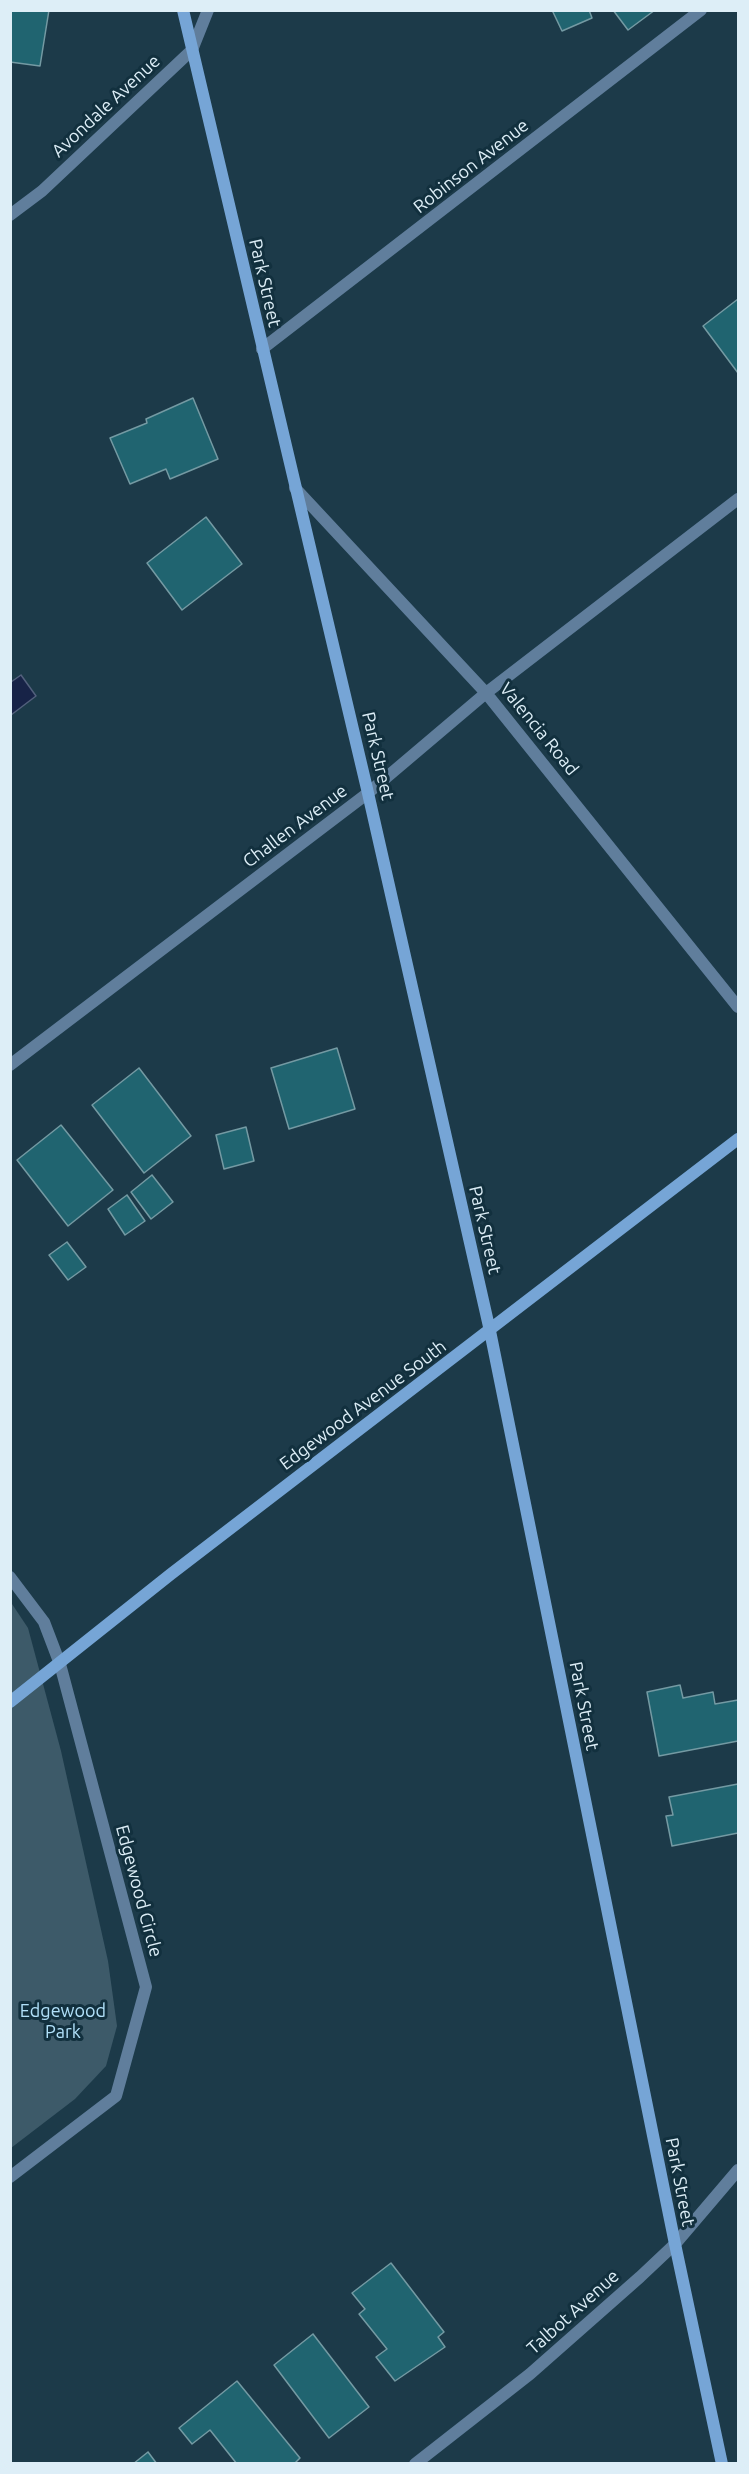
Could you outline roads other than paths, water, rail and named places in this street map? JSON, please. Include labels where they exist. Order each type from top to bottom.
[{"type":"street","name":"Park Street","points":[[183,10],[368,793],[490,1331],[675,2244],[722,2463]]},
{"type":"street","name":"Avondale Avenue","points":[[10,215],[42,191],[192,50],[208,10]]},
{"type":"street","name":"Robinson Avenue","points":[[262,349],[701,10]]},
{"type":"street","name":"Valencia Road","points":[[295,488],[486,693],[738,1006]]},
{"type":"street","name":"Challen Avenue","points":[[10,1065],[368,793],[486,693],[738,499]]},
{"type":"street","name":"Edgewood Avenue South","points":[[10,1702],[171,1574],[738,1139]]},
{"type":"street","name":"Edgewood Circle","points":[[10,1577],[44,1622],[60,1664],[146,1987],[116,2096],[10,2177]]},
{"type":"street","name":"Talbot Avenue","points":[[416,2463],[530,2374],[675,2244],[738,2170]]},
{"type":"water","points":[[21,675],[36,696],[11,715],[11,682]]},
{"type":"park label","name":"Edgewood Park","points":[[63,2021]]}]
